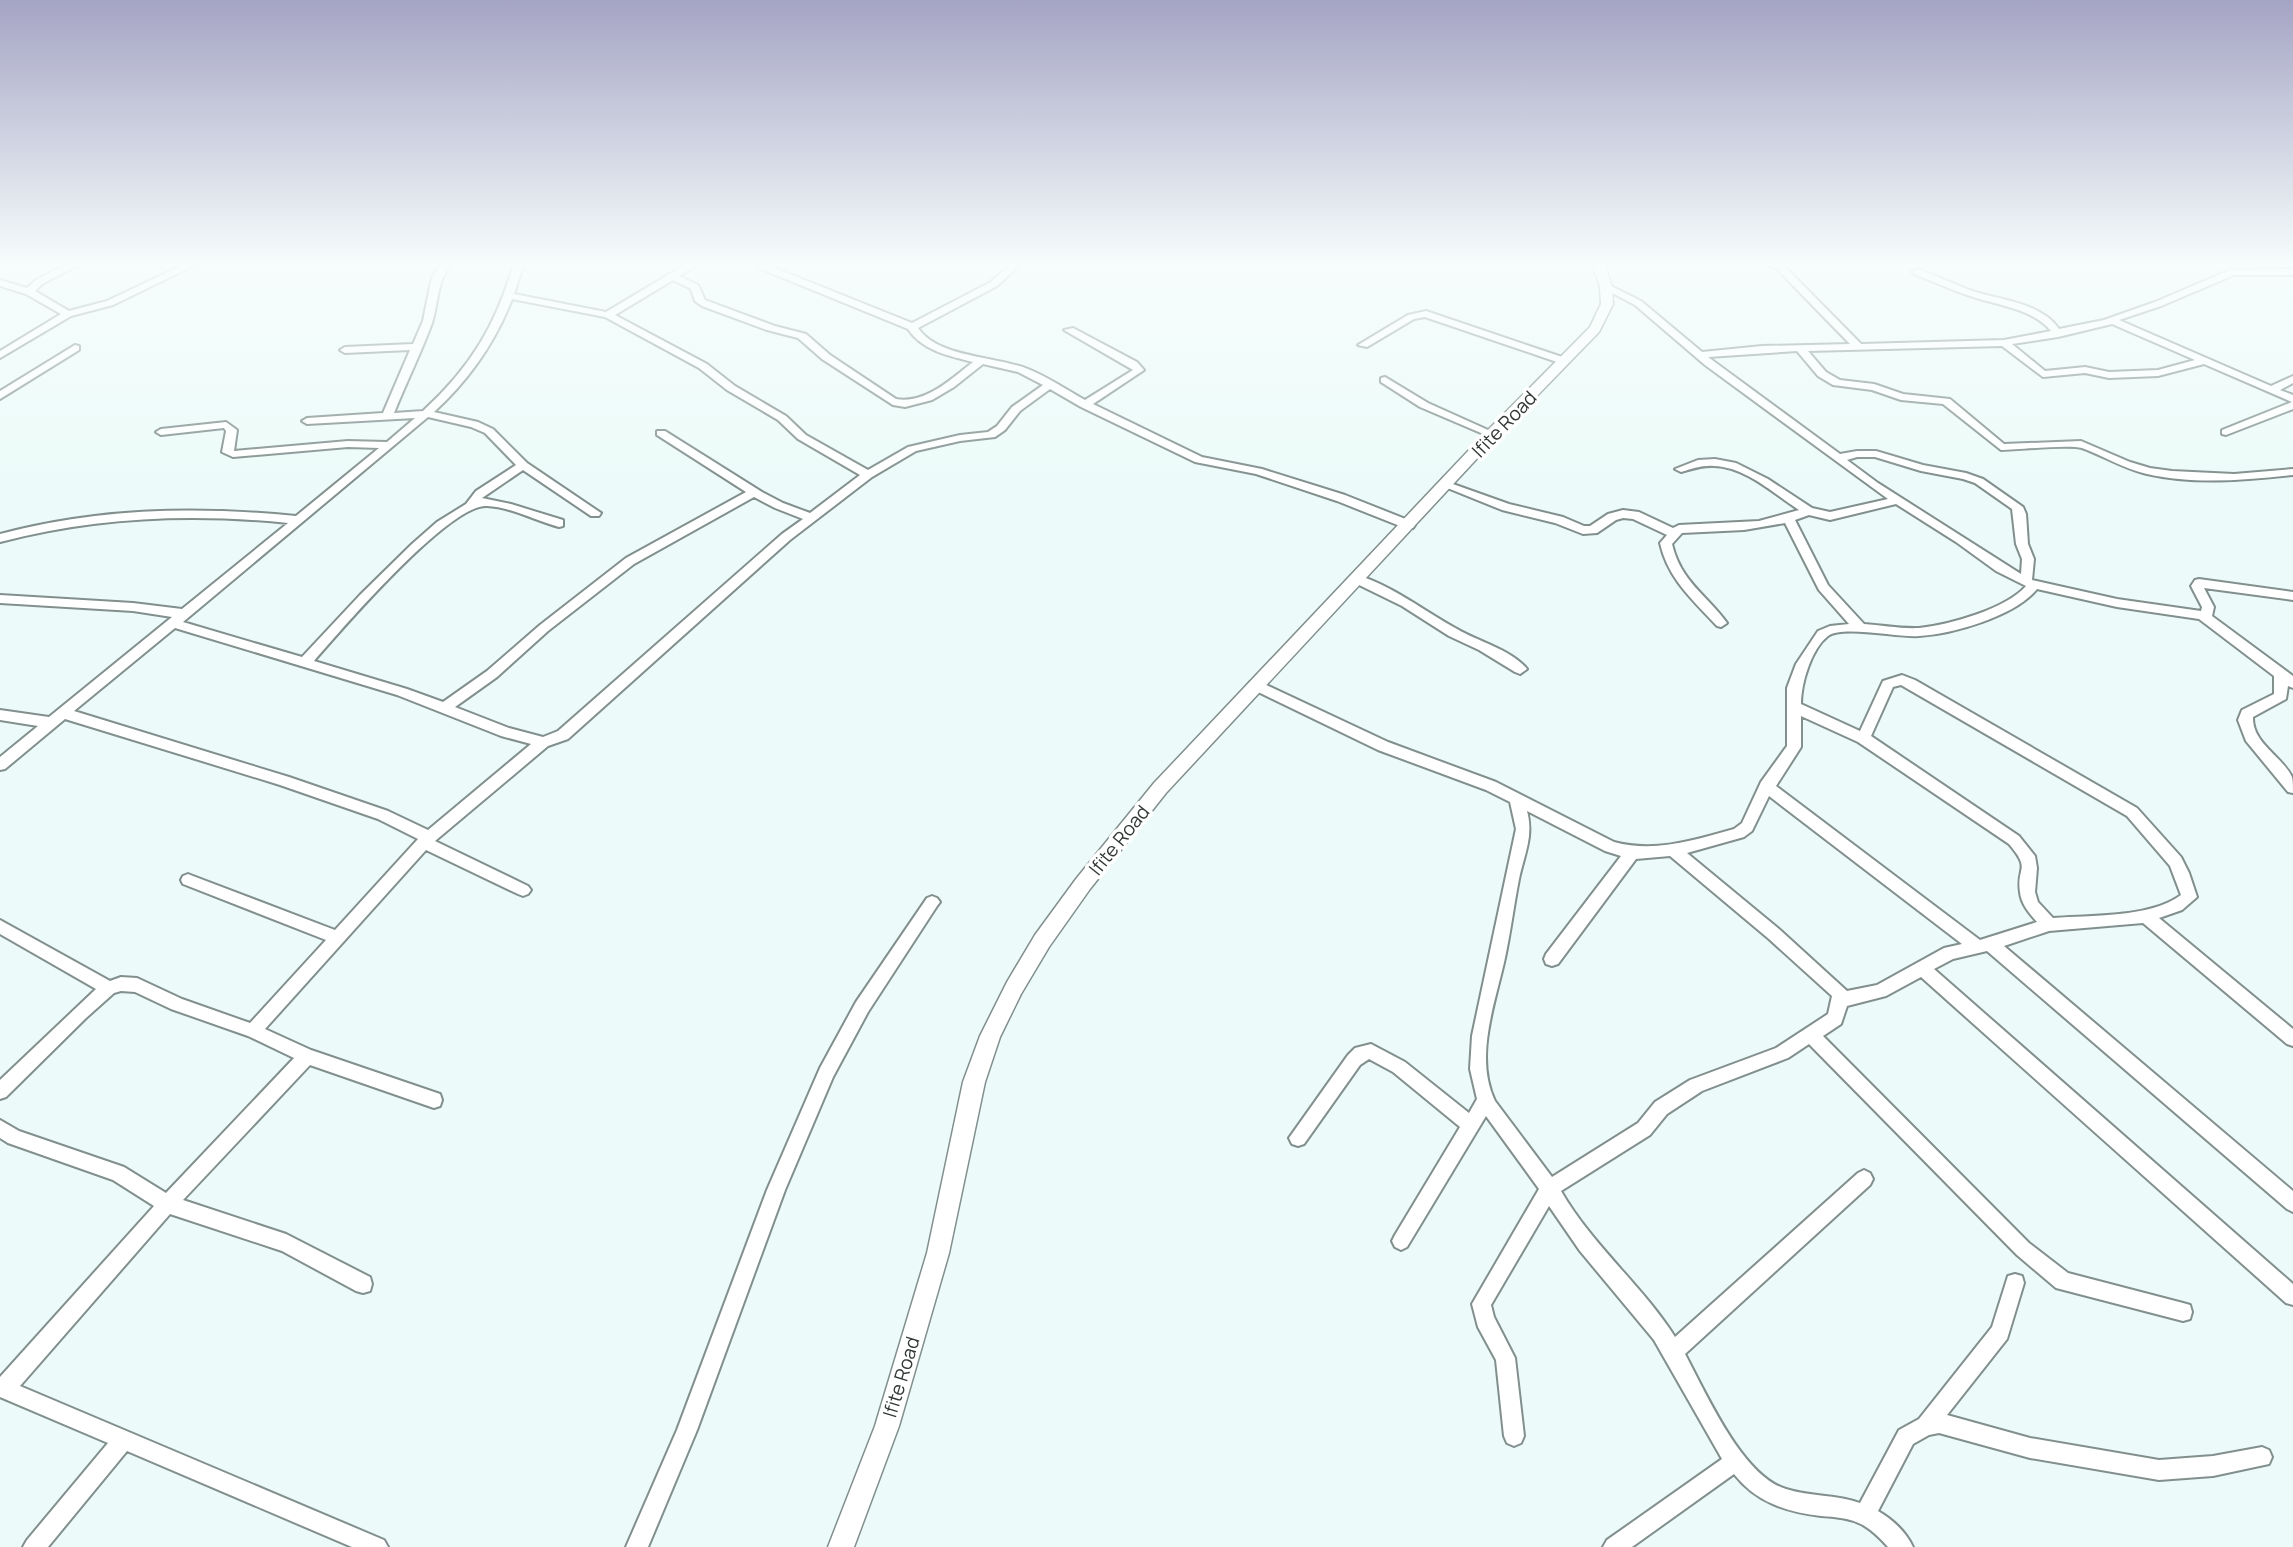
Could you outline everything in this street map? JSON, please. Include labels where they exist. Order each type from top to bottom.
[{"type":"street","points":[[0,355],[32,335]]},
{"type":"street","points":[[387,416],[422,335]]},
{"type":"street","points":[[0,765],[427,414],[452,391],[493,335]]},
{"type":"street","points":[[646,335],[703,366],[731,388],[782,418],[802,437],[868,475]]},
{"type":"street","points":[[799,335],[893,402],[903,405],[935,394],[979,362]]},
{"type":"street","points":[[918,335],[929,343],[979,362],[1013,367],[1199,460],[1258,471],[1341,498],[1409,525]]},
{"type":"street","points":[[1077,335],[1133,364],[1139,370],[1085,405]]},
{"type":"street","points":[[1363,345],[1380,335]]},
{"type":"street","points":[[1488,335],[1564,361]]},
{"type":"street","name":"Ifite Road","points":[[841,1547],[887,1426],[938,1253],[974,1082],[990,1036],[1035,953],[1083,884],[1160,789],[1492,434],[1589,335]]},
{"type":"street","points":[[1676,335],[1897,500],[2030,583],[2117,603],[2202,615],[2287,680],[2281,696],[2247,715],[2245,720],[2251,737],[2293,788]]},
{"type":"street","points":[[1847,335],[1860,348]]},
{"type":"street","points":[[1700,355],[1800,348],[2004,343],[2051,335]]},
{"type":"street","points":[[2147,335],[2293,400]]},
{"type":"street","points":[[2004,343],[2043,374],[2085,370],[2109,375],[2158,373],[2203,361]]},
{"type":"street","points":[[345,350],[417,347]]},
{"type":"street","points":[[0,396],[75,348]]},
{"type":"street","points":[[1800,348],[1822,374],[1837,383],[1874,387],[1901,397],[1946,401],[2001,446],[2081,444],[2126,464],[2172,474],[2234,477],[2293,472]]},
{"type":"street","points":[[2271,390],[2293,379]]},
{"type":"street","points":[[1385,380],[1424,405],[1492,434]]},
{"type":"street","points":[[253,1031],[427,840],[543,742],[563,735],[692,618],[813,517],[868,475],[912,449],[960,438],[991,435],[1001,428],[1016,409],[1050,385]]},
{"type":"street","points":[[2226,432],[2293,405]]},
{"type":"street","points":[[307,421],[427,414],[474,424],[489,431],[523,465],[595,513]]},
{"type":"street","points":[[161,432],[226,425],[232,430],[228,452],[233,454],[348,444],[390,445]]},
{"type":"street","points":[[661,433],[755,492],[803,516],[813,517]]},
{"type":"street","points":[[1255,685],[1383,746],[1515,797],[1573,830],[1610,847],[1632,853],[1658,853],[1739,833],[1747,827],[1766,786],[1794,747],[1794,688],[1802,664],[1822,634],[1829,630],[1860,628],[1919,632],[1965,622],[1998,612],[2024,596],[2030,583],[2028,559],[2022,544],[2021,514],[2017,507],[1979,481],[1921,468],[1876,454],[1839,458]]},
{"type":"street","points":[[1681,470],[1704,462],[1744,469],[1808,511],[1830,516],[1897,500]]},
{"type":"street","points":[[306,662],[408,554],[470,506],[480,494],[523,465]]},
{"type":"street","points":[[1446,485],[1506,507],[1559,520],[1583,530],[1593,530],[1612,517],[1635,514],[1673,533]]},
{"type":"street","points":[[443,709],[492,674],[544,628],[630,561],[755,492]]},
{"type":"street","points":[[470,506],[485,501],[492,502],[528,516],[559,523]]},
{"type":"street","points":[[1721,624],[1676,576],[1666,543],[1673,533],[1679,529],[1736,528],[1789,519],[1808,511]]},
{"type":"street","points":[[0,538],[95,519],[155,513],[298,520]]},
{"type":"street","points":[[1789,519],[1823,587],[1860,628]]},
{"type":"street","points":[[1357,579],[1406,603],[1453,634],[1520,669]]},
{"type":"street","points":[[2202,615],[2207,613],[2208,607],[2197,586],[2199,583],[2293,596]]},
{"type":"street","points":[[0,599],[133,607],[179,619],[402,692],[525,739],[543,742]]},
{"type":"street","points":[[1841,1000],[1880,991],[1950,953],[1984,946],[2049,925],[2146,916],[2177,906],[2189,897],[2187,879],[2161,843],[2132,812],[1902,680],[1888,684],[1882,691],[1863,738]]},
{"type":"street","points":[[1794,707],[1863,738],[2014,840],[2028,856],[2031,868],[2027,892],[2032,905],[2049,925]]},
{"type":"street","points":[[63,713],[284,780],[334,800],[383,815],[523,890]]},
{"type":"street","points":[[0,715],[51,723]]},
{"type":"street","points":[[1766,786],[1984,946],[2293,1203]]},
{"type":"street","points":[[1515,797],[1525,825],[1480,1033],[1479,1065],[1486,1100],[1550,1188],[1575,1231],[1659,1330],[1714,1433],[1760,1487],[1785,1502],[1865,1514],[1884,1526],[1902,1547]]},
{"type":"street","points":[[1514,1437],[1505,1358],[1485,1321],[1481,1304],[1550,1188],[1644,1129],[1661,1108],[1696,1085],[1782,1053],[1812,1035],[1835,1019],[1841,1000],[1840,993],[1784,942],[1672,849]]},
{"type":"street","points":[[1552,959],[1632,853]]},
{"type":"street","points":[[188,880],[339,938]]},
{"type":"street","points":[[637,1547],[666,1485],[792,1148],[827,1070],[864,1004],[933,902]]},
{"type":"street","points":[[2146,916],[2293,1039]]},
{"type":"street","points":[[0,926],[109,988]]},
{"type":"street","points":[[1922,968],[2293,1296]]},
{"type":"street","points":[[0,1091],[109,988],[121,984],[136,985],[177,1004],[253,1031],[307,1056],[434,1100]]},
{"type":"street","points":[[1812,1035],[2023,1249],[2063,1281],[2183,1312]]},
{"type":"street","points":[[1298,1138],[1354,1060],[1361,1053],[1371,1051],[1399,1067],[1471,1125]]},
{"type":"street","points":[[307,1056],[167,1204],[2,1388],[377,1547]]},
{"type":"street","points":[[1401,1241],[1486,1100]]},
{"type":"street","points":[[0,1128],[14,1137],[118,1173],[167,1204],[286,1243],[363,1284]]},
{"type":"street","points":[[1673,1352],[1864,1179]]},
{"type":"street","points":[[1926,1426],[2000,1332],[2015,1283]]},
{"type":"street","points":[[1865,1514],[1906,1437],[1926,1426],[1939,1423],[2030,1448],[2159,1470],[2213,1466],[2262,1457]]},
{"type":"street","points":[[34,1547],[123,1440]]},
{"type":"street","points":[[1614,1547],[1737,1460]]}]
